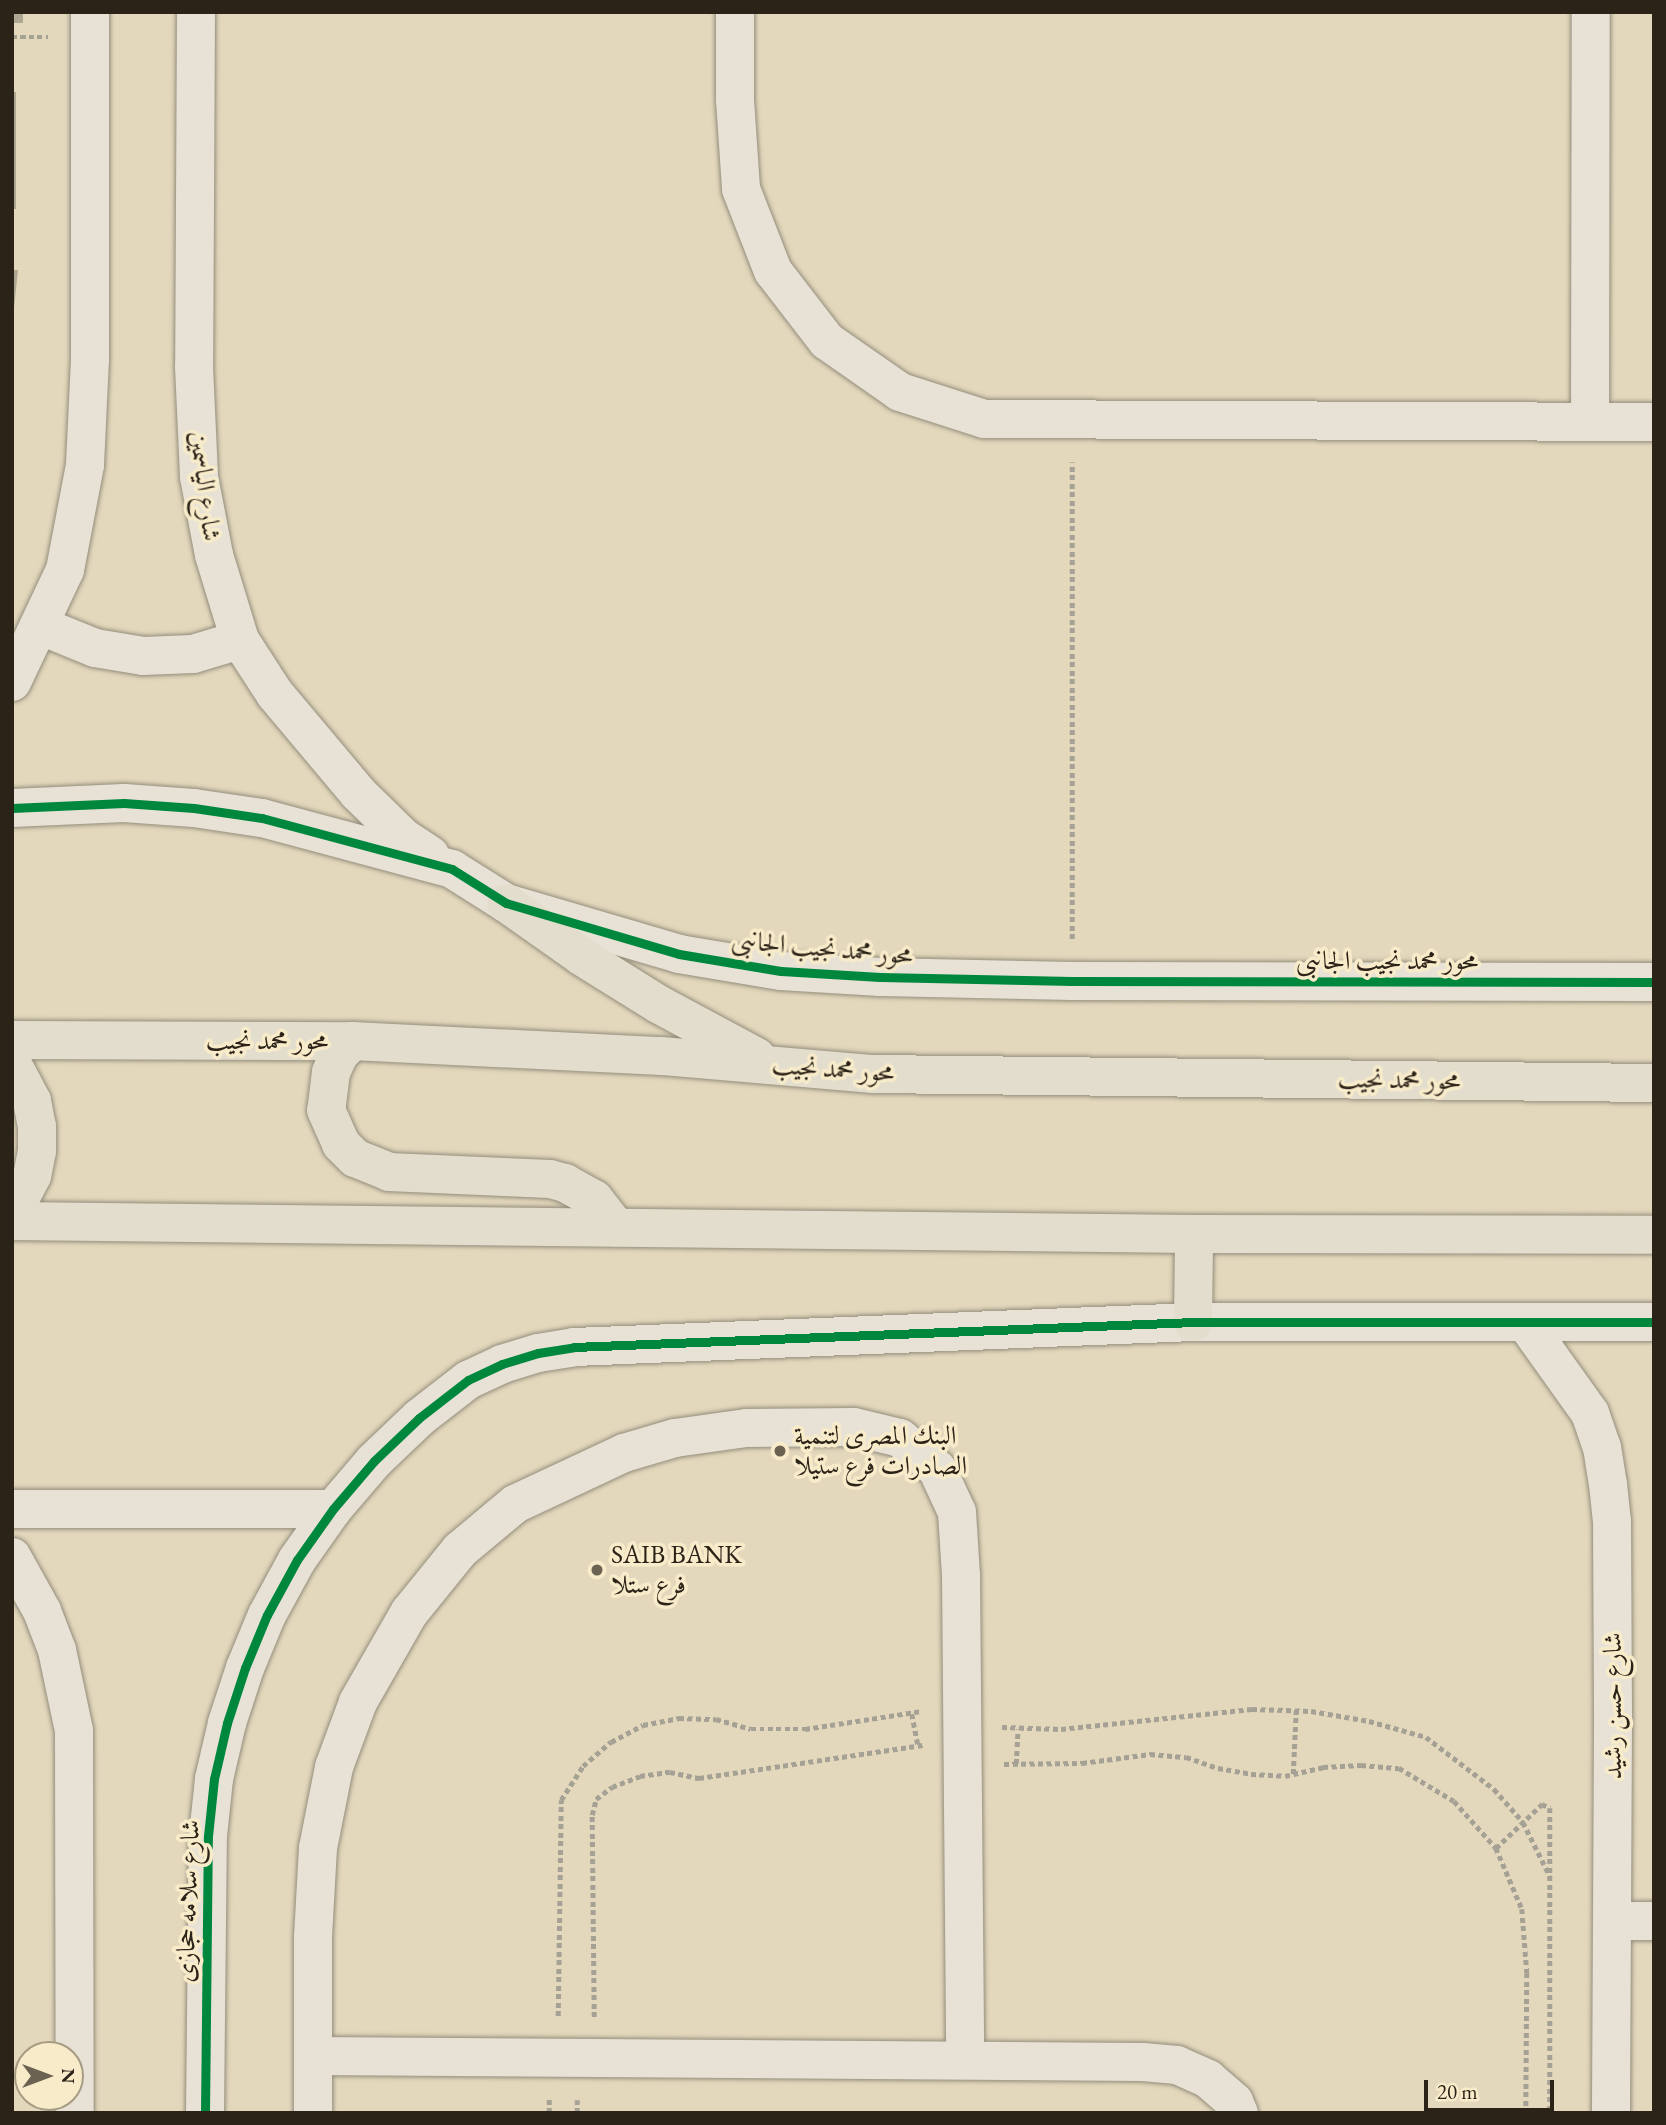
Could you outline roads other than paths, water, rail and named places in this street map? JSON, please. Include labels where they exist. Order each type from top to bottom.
[{"type":"main road","points":[[506,902],[581,956],[658,1004],[774,1066]]},
{"type":"main road","name":"محور محمد نجيب","points":[[12,1040],[352,1041],[662,1056],[872,1074],[1654,1083]]},
{"type":"main road","points":[[352,1041],[339,1055],[331,1072],[326,1110],[341,1144],[355,1158],[389,1172],[550,1179],[565,1183],[594,1199],[616,1227]]},
{"type":"main road","points":[[12,1063],[32,1101],[37,1126],[37,1151],[32,1176],[12,1214]]},
{"type":"main road","points":[[12,1221],[1194,1234],[1654,1235]]},
{"type":"main road","points":[[1193,1322],[1194,1234]]},
{"type":"street","points":[[12,682],[41,626],[65,570],[85,465],[90,359],[90,12]]},
{"type":"street","name":"شارع الياسمين","points":[[196,12],[194,366],[199,477],[214,555],[240,640],[275,694],[358,793],[404,838],[452,869]]},
{"type":"street","points":[[735,12],[741,188],[773,271],[827,341],[900,392],[984,419],[1654,422]]},
{"type":"street","points":[[1591,12],[1591,422]]},
{"type":"street","points":[[41,626],[96,648],[144,656],[193,654],[240,640]]},
{"type":"street","name":"محور محمد نجيب الجانبى","points":[[12,808],[124,803],[194,808],[262,818],[452,869],[506,902],[679,954],[781,971],[880,977],[1072,981],[1654,982]]},
{"type":"street","points":[[12,1509],[333,1509],[374,1461],[442,1398],[468,1380],[502,1364],[538,1353],[574,1347],[1193,1322],[1654,1322]]},
{"type":"street","name":"شارع حسن رشيد","points":[[1525,1322],[1590,1413],[1602,1447],[1608,1484],[1612,1576],[1611,2113]]},
{"type":"street","points":[[313,2113],[313,1937],[318,1848],[334,1767],[359,1702],[409,1613],[460,1550],[515,1504],[612,1458],[675,1438],[746,1428],[854,1427],[900,1438],[937,1469],[957,1512],[961,1575],[965,2059]]},
{"type":"street","name":"شارع سلامه حجازى","points":[[205,2113],[208,1836],[214,1779],[230,1712],[267,1615],[297,1560],[333,1509]]},
{"type":"street","points":[[12,1557],[42,1611],[57,1650],[74,1731],[75,2113]]},
{"type":"street","points":[[1612,1922],[1654,1922]]},
{"type":"street","points":[[313,2056],[965,2059],[1177,2065],[1209,2079],[1234,2102],[1239,2113]]},
{"type":"place","name":"البنك المصرى لتنمية الصادرات فرع ستيلا","points":[[780,1451]]},
{"type":"place","name":"SAIB BANK فرع ستلا","points":[[597,1570]]}]
